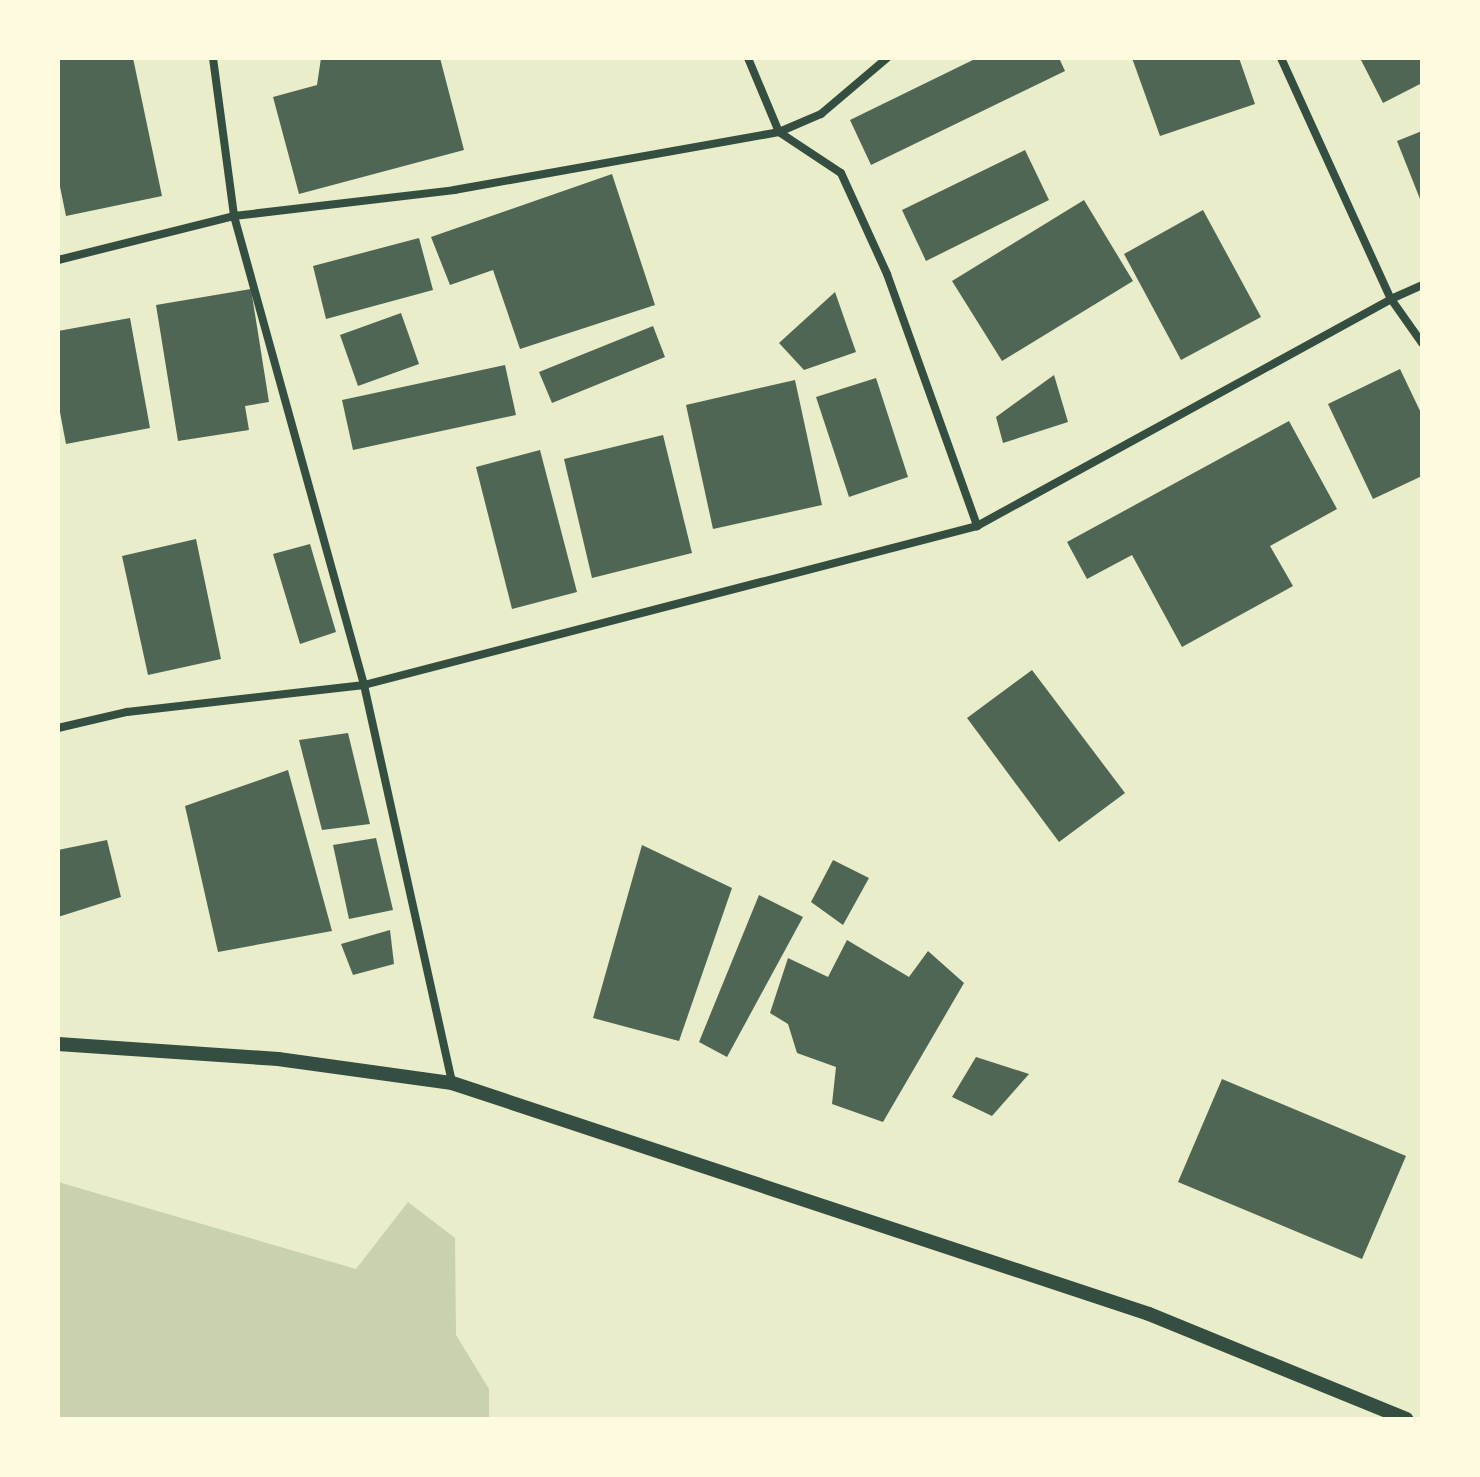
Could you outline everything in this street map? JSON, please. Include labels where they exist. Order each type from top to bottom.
[{"type":"street","points":[[213,58],[234,216],[364,685],[452,1083]]},
{"type":"street","points":[[748,58],[779,132],[841,173],[887,274],[977,526]]},
{"type":"street","points":[[58,260],[234,216],[454,190],[779,132],[821,114],[887,58]]},
{"type":"street","points":[[1281,58],[1391,299],[1422,343]]},
{"type":"street","points":[[58,728],[127,712],[364,685],[977,526],[1391,299],[1422,285]]},
{"type":"street","points":[[58,1044],[278,1059],[452,1083],[1149,1314],[1406,1419]]},
{"type":"green space","points":[[58,1182],[356,1269],[408,1202],[455,1238],[456,1335],[489,1389],[489,1419],[58,1419]]},
{"type":"building","points":[[58,58],[133,58],[162,196],[66,216],[58,177]]},
{"type":"building","points":[[321,58],[440,58],[464,150],[299,194],[273,97],[317,85]]},
{"type":"building","points":[[977,58],[1059,58],[1065,71],[871,165],[850,120]]},
{"type":"building","points":[[1132,58],[1239,58],[1255,104],[1160,136]]},
{"type":"building","points":[[1360,58],[1422,58],[1422,83],[1383,103]]},
{"type":"building","points":[[1422,131],[1422,204],[1397,141]]},
{"type":"building","points":[[1025,150],[1049,200],[926,261],[902,210]]},
{"type":"building","points":[[612,174],[655,305],[520,349],[493,270],[450,285],[431,237]]},
{"type":"building","points":[[1084,200],[1133,281],[1002,361],[952,281]]},
{"type":"building","points":[[1203,210],[1261,317],[1181,360],[1124,254]]},
{"type":"building","points":[[419,238],[433,290],[326,319],[313,266]]},
{"type":"building","points":[[251,289],[269,402],[245,406],[249,430],[178,441],[156,305]]},
{"type":"building","points":[[835,292],[856,352],[804,370],[779,343]]},
{"type":"building","points":[[401,313],[419,364],[358,386],[340,335]]},
{"type":"building","points":[[130,318],[150,428],[66,444],[58,402],[58,331]]},
{"type":"building","points":[[653,326],[665,357],[552,403],[539,372]]},
{"type":"building","points":[[505,365],[516,415],[353,450],[342,400]]},
{"type":"building","points":[[1400,369],[1422,415],[1422,476],[1373,499],[1328,404]]},
{"type":"building","points":[[1054,375],[1068,422],[1003,443],[996,417]]},
{"type":"building","points":[[876,378],[908,477],[849,497],[816,397]]},
{"type":"building","points":[[795,380],[822,505],[713,529],[686,405]]},
{"type":"building","points":[[1289,421],[1337,509],[1270,546],[1293,586],[1182,647],[1132,555],[1087,579],[1067,542]]},
{"type":"building","points":[[663,435],[692,553],[592,578],[564,459]]},
{"type":"building","points":[[540,450],[577,592],[512,609],[476,467]]},
{"type":"building","points":[[196,539],[221,659],[148,675],[122,556]]},
{"type":"building","points":[[310,544],[336,632],[300,644],[273,554]]},
{"type":"building","points":[[1032,670],[1125,793],[1059,842],[967,718]]},
{"type":"building","points":[[348,733],[370,824],[322,830],[299,740]]},
{"type":"building","points":[[288,770],[332,931],[218,952],[185,806]]},
{"type":"building","points":[[376,838],[393,910],[349,919],[333,845]]},
{"type":"building","points":[[107,840],[121,897],[58,917],[58,850]]},
{"type":"building","points":[[642,845],[732,888],[679,1041],[593,1018]]},
{"type":"building","points":[[833,860],[869,878],[843,925],[811,902]]},
{"type":"building","points":[[759,895],[803,917],[727,1057],[699,1042]]},
{"type":"building","points":[[390,930],[394,964],[353,975],[341,944]]},
{"type":"building","points":[[847,940],[909,977],[928,951],[964,983],[883,1122],[832,1104],[836,1067],[797,1053],[788,1024],[770,1013],[788,958],[828,977]]},
{"type":"building","points":[[976,1057],[1029,1074],[992,1116],[952,1097]]},
{"type":"building","points":[[1222,1079],[1406,1156],[1362,1259],[1178,1182]]}]
